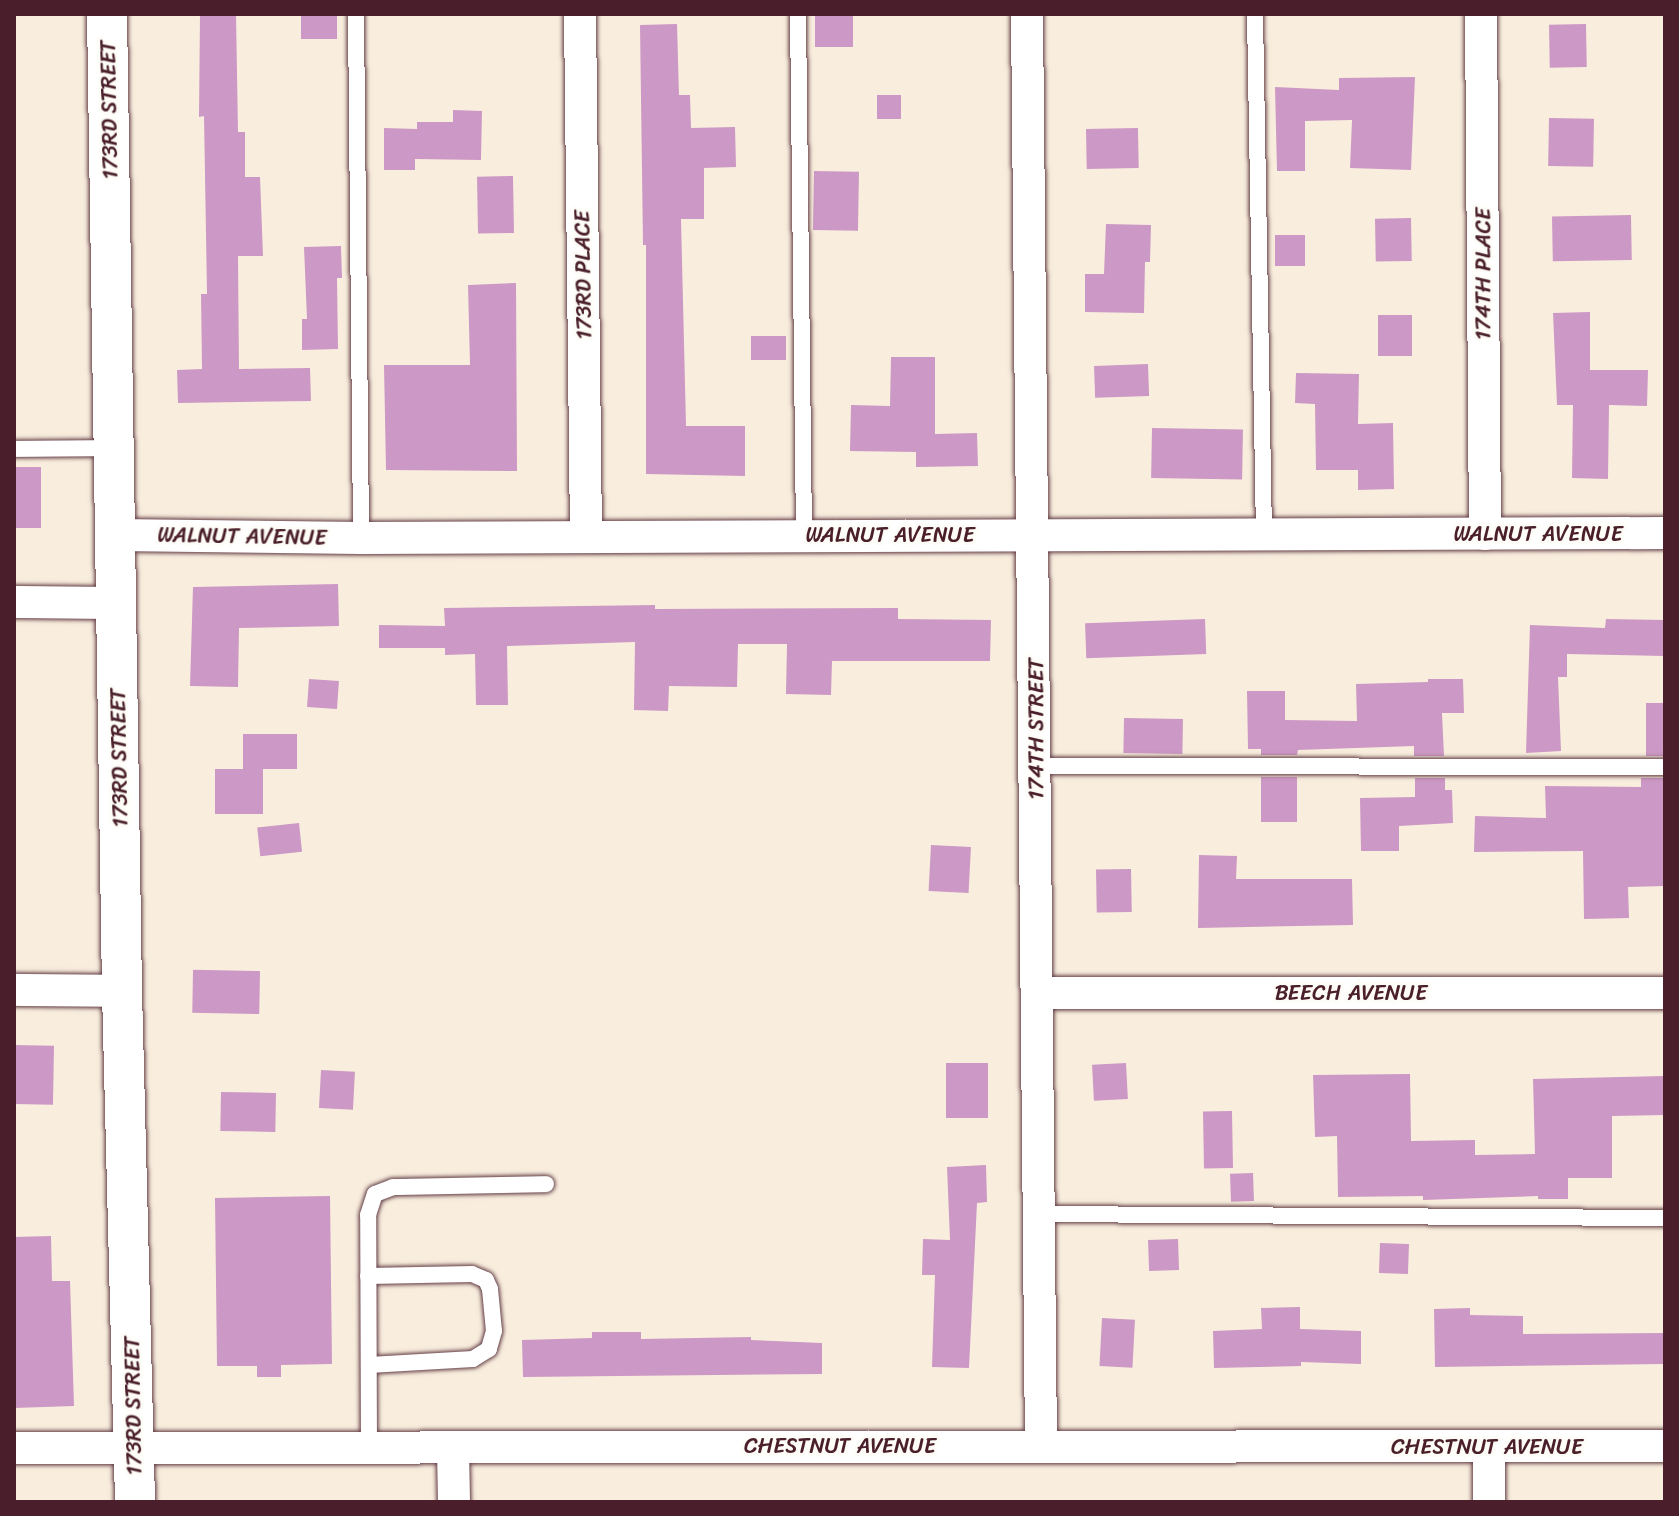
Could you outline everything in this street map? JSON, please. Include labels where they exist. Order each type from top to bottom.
[{"type":"street","name":"173RD STREET","points":[[107,14],[122,991],[135,1502]]},
{"type":"street","name":"173RD PLACE","points":[[580,14],[586,536]]},
{"type":"street","name":"174TH STREET","points":[[1027,14],[1035,534],[1041,1444]]},
{"type":"street","name":"174TH PLACE","points":[[1481,14],[1485,534]]},
{"type":"street","name":"WALNUT AVENUE","points":[[116,535],[361,538],[1665,533]]},
{"type":"street","points":[[14,602],[117,603]]},
{"type":"street","points":[[14,990],[122,991]]},
{"type":"street","name":"BEECH AVENUE","points":[[1037,993],[1665,993]]},
{"type":"street","name":"CHESTNUT AVENUE","points":[[14,1448],[453,1449],[1041,1444],[1489,1448],[1665,1446]]},
{"type":"street","points":[[1489,1448],[1489,1502]]},
{"type":"street","points":[[453,1449],[454,1502]]},
{"type":"lane","points":[[356,14],[361,538]]},
{"type":"lane","points":[[798,14],[804,535]]},
{"type":"lane","points":[[1255,14],[1264,534]]},
{"type":"lane","points":[[14,449],[114,448]]},
{"type":"lane","points":[[1036,766],[1665,767]]},
{"type":"lane","points":[[369,1449],[368,1215],[375,1194],[393,1187],[546,1184]]},
{"type":"lane","points":[[1039,1214],[1665,1218]]},
{"type":"lane","points":[[368,1276],[472,1274],[486,1280],[490,1289],[494,1331],[489,1349],[473,1359],[369,1365]]},
{"type":"building","points":[[200,14],[236,14],[238,132],[245,132],[245,177],[260,177],[263,256],[238,256],[239,369],[310,368],[311,401],[178,403],[177,370],[202,369],[201,294],[207,294],[204,116],[199,117]]},
{"type":"building","points":[[301,14],[337,14],[337,39],[301,39]]},
{"type":"building","points":[[815,14],[853,14],[853,47],[815,47]]},
{"type":"building","points":[[677,24],[679,95],[690,95],[691,128],[735,127],[736,167],[704,168],[704,219],[681,219],[686,426],[745,426],[745,476],[646,474],[646,245],[643,245],[640,25]]},
{"type":"building","points":[[1586,24],[1587,67],[1550,68],[1549,25]]},
{"type":"building","points":[[1415,77],[1411,170],[1350,168],[1352,120],[1305,121],[1305,171],[1277,171],[1275,87],[1339,90],[1339,78]]},
{"type":"building","points":[[877,95],[901,95],[901,119],[877,119]]},
{"type":"building","points":[[453,110],[482,111],[481,160],[415,159],[415,170],[384,170],[384,128],[417,129],[417,122],[453,122]]},
{"type":"building","points":[[1549,118],[1594,119],[1593,167],[1548,166]]},
{"type":"building","points":[[1138,128],[1139,168],[1087,169],[1086,129]]},
{"type":"building","points":[[814,171],[859,172],[858,231],[813,230]]},
{"type":"building","points":[[513,176],[514,233],[478,234],[477,177]]},
{"type":"building","points":[[1631,215],[1632,260],[1553,261],[1552,216]]},
{"type":"building","points":[[1411,218],[1412,261],[1376,262],[1375,219]]},
{"type":"building","points":[[1106,224],[1151,225],[1150,262],[1145,262],[1144,313],[1085,312],[1085,274],[1104,274]]},
{"type":"building","points":[[1275,235],[1305,235],[1305,266],[1275,266]]},
{"type":"building","points":[[341,246],[342,278],[337,278],[338,349],[302,350],[302,319],[307,319],[304,247]]},
{"type":"building","points":[[516,283],[517,471],[386,470],[384,365],[470,365],[468,285]]},
{"type":"building","points":[[1590,312],[1590,370],[1648,370],[1647,406],[1609,405],[1608,479],[1572,478],[1573,405],[1557,405],[1553,313]]},
{"type":"building","points":[[1378,315],[1412,315],[1412,356],[1378,356]]},
{"type":"building","points":[[751,336],[786,336],[786,360],[751,360]]},
{"type":"building","points":[[891,357],[935,357],[935,434],[977,433],[978,466],[916,467],[916,452],[850,451],[851,405],[890,406]]},
{"type":"building","points":[[1148,364],[1149,396],[1095,398],[1094,366]]},
{"type":"building","points":[[1296,373],[1359,374],[1358,424],[1393,423],[1394,489],[1358,490],[1358,470],[1316,470],[1315,404],[1295,403]]},
{"type":"building","points":[[1152,428],[1243,430],[1242,480],[1151,478]]},
{"type":"building","points":[[14,467],[41,467],[41,528],[14,528]]},
{"type":"building","points":[[338,584],[339,626],[239,628],[238,687],[190,686],[193,587]]},
{"type":"building","points":[[655,605],[655,609],[898,608],[898,619],[991,620],[990,661],[832,661],[831,695],[786,694],[787,644],[738,644],[737,687],[669,686],[668,711],[634,710],[635,642],[507,646],[508,705],[476,705],[475,654],[445,655],[445,648],[379,648],[379,625],[445,626],[444,608]]},
{"type":"building","points":[[1205,619],[1206,654],[1086,658],[1085,623]]},
{"type":"building","points":[[1606,619],[1665,620],[1665,656],[1567,654],[1567,677],[1558,677],[1561,751],[1526,753],[1530,625],[1605,628]]},
{"type":"building","points":[[309,679],[339,681],[337,709],[307,707]]},
{"type":"building","points":[[1428,679],[1463,679],[1464,713],[1442,713],[1444,756],[1414,756],[1414,746],[1298,750],[1297,755],[1261,755],[1261,749],[1248,749],[1247,691],[1285,691],[1285,720],[1357,721],[1356,684],[1428,682]]},
{"type":"building","points":[[1646,703],[1665,703],[1665,756],[1646,756]]},
{"type":"building","points":[[1124,718],[1183,719],[1182,754],[1123,753]]},
{"type":"building","points":[[243,734],[297,734],[297,769],[243,769]]},
{"type":"building","points":[[215,769],[263,769],[263,814],[215,814]]},
{"type":"building","points":[[1261,777],[1297,777],[1297,822],[1261,822]]},
{"type":"building","points":[[1415,778],[1445,778],[1445,790],[1452,790],[1453,823],[1399,826],[1399,851],[1361,851],[1360,798],[1415,797]]},
{"type":"building","points":[[1641,778],[1665,778],[1665,886],[1628,887],[1629,918],[1584,919],[1583,851],[1474,852],[1475,816],[1546,818],[1545,786],[1641,787]]},
{"type":"building","points":[[299,823],[302,852],[260,856],[257,827]]},
{"type":"building","points":[[931,845],[971,847],[969,893],[929,891]]},
{"type":"building","points":[[1199,855],[1237,856],[1236,879],[1352,879],[1353,925],[1198,928]]},
{"type":"building","points":[[1131,869],[1132,912],[1097,913],[1096,870]]},
{"type":"building","points":[[193,970],[260,971],[259,1014],[192,1013]]},
{"type":"building","points":[[14,1045],[54,1046],[53,1105],[14,1104]]},
{"type":"building","points":[[946,1063],[988,1063],[988,1118],[946,1118]]},
{"type":"building","points":[[1126,1063],[1128,1099],[1094,1101],[1092,1065]]},
{"type":"building","points":[[321,1070],[355,1072],[353,1110],[319,1108]]},
{"type":"building","points":[[1410,1074],[1411,1141],[1475,1140],[1475,1155],[1535,1154],[1533,1079],[1665,1076],[1665,1115],[1612,1116],[1612,1178],[1568,1178],[1568,1199],[1538,1199],[1538,1196],[1423,1200],[1423,1196],[1338,1197],[1337,1136],[1315,1137],[1313,1075]]},
{"type":"building","points":[[221,1092],[276,1093],[275,1132],[220,1131]]},
{"type":"building","points":[[1232,1111],[1233,1168],[1204,1168],[1203,1112]]},
{"type":"building","points":[[986,1165],[987,1202],[977,1203],[969,1368],[932,1367],[935,1275],[922,1275],[923,1239],[950,1240],[947,1167]]},
{"type":"building","points":[[1253,1173],[1254,1201],[1231,1202],[1230,1174]]},
{"type":"building","points":[[330,1196],[332,1364],[281,1365],[281,1377],[257,1377],[257,1366],[217,1366],[215,1198]]},
{"type":"building","points":[[51,1236],[52,1281],[70,1281],[74,1406],[14,1408],[14,1237]]},
{"type":"building","points":[[1178,1239],[1179,1270],[1149,1271],[1148,1240]]},
{"type":"building","points":[[1380,1243],[1409,1244],[1408,1274],[1379,1273]]},
{"type":"building","points":[[1300,1307],[1300,1329],[1361,1331],[1361,1364],[1301,1362],[1301,1366],[1214,1368],[1213,1331],[1262,1329],[1261,1308]]},
{"type":"building","points":[[1470,1308],[1470,1315],[1523,1316],[1523,1334],[1665,1333],[1665,1364],[1435,1367],[1434,1309]]},
{"type":"building","points":[[1102,1318],[1135,1320],[1132,1368],[1099,1366]]},
{"type":"building","points":[[592,1332],[641,1332],[641,1339],[751,1337],[751,1340],[822,1343],[822,1374],[523,1377],[522,1340],[592,1338]]}]
